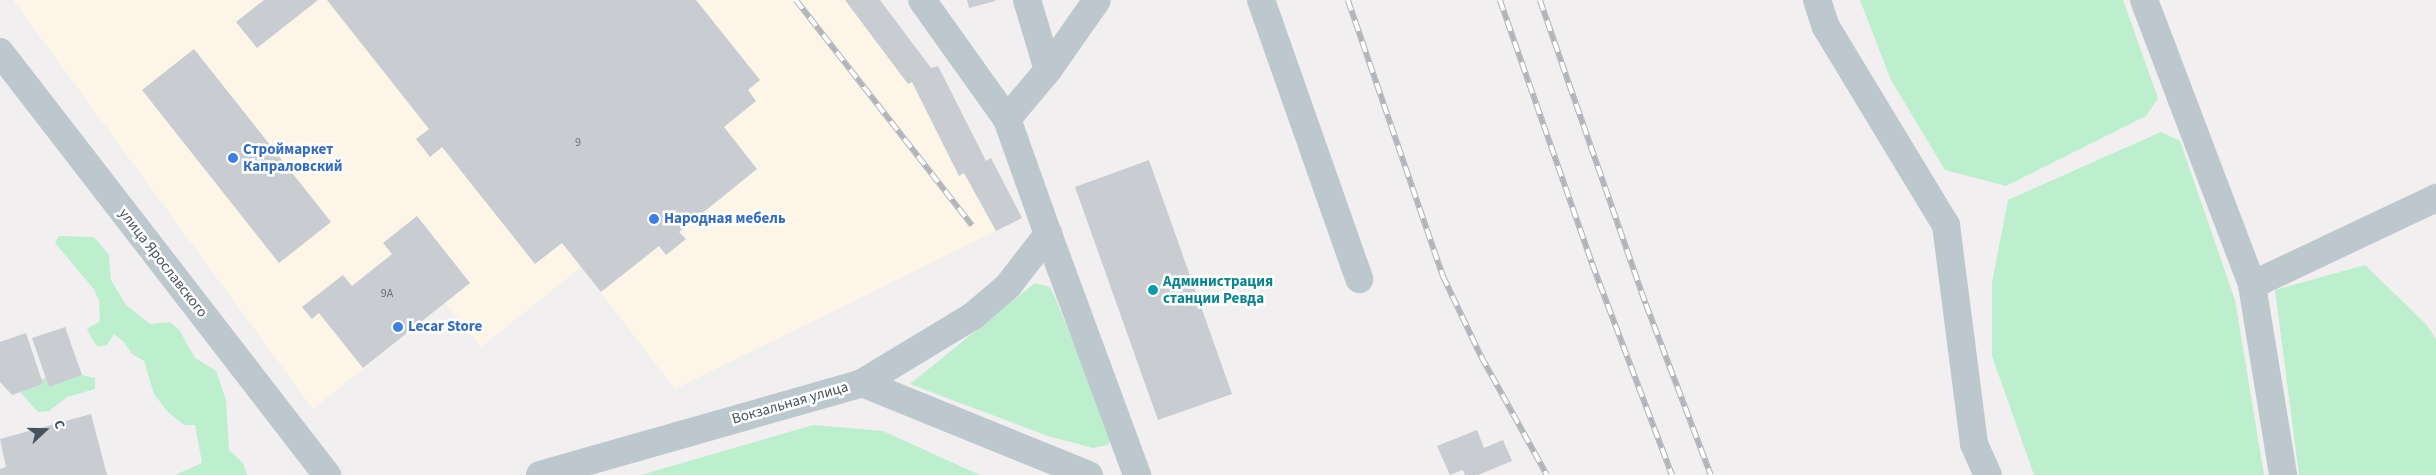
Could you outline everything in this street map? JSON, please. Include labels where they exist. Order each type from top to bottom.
[{"type":"street","points":[[922,0],[1007,119],[1137,475]]},
{"type":"street","points":[[1027,0],[1048,70]]},
{"type":"street","points":[[1007,119],[1048,70],[1096,0]]},
{"type":"street","points":[[1261,0],[1359,278]]},
{"type":"street","points":[[1817,0],[1826,27],[1946,225],[1974,444],[1988,475]]},
{"type":"street","points":[[2144,0],[2252,285],[2284,475]]},
{"type":"street","name":"улица Ярославского","points":[[0,52],[327,475]]},
{"type":"street","points":[[2252,285],[2436,198]]},
{"type":"street","points":[[862,383],[973,316],[1008,286],[1048,234]]},
{"type":"street","name":"Вокзальная улица","points":[[540,475],[862,383],[1089,475]]},
{"type":"shaded area","points":[[13,0],[845,0],[908,84],[912,82],[959,176],[964,173],[996,231],[675,389],[581,267],[481,347],[445,303],[313,409]]},
{"type":"green space","points":[[1860,0],[2123,0],[2158,98],[2146,116],[2006,186],[1945,170],[1891,80]]},
{"type":"green space","points":[[2161,132],[2180,141],[2235,300],[2264,475],[2034,475],[1992,356],[1992,283],[2008,200]]},
{"type":"green space","points":[[59,236],[94,237],[109,255],[111,280],[126,305],[150,324],[170,322],[180,331],[195,358],[216,371],[226,400],[229,450],[243,463],[247,475],[175,475],[202,463],[195,425],[184,425],[168,412],[154,394],[144,361],[132,354],[124,342],[114,334],[107,345],[98,347],[92,339],[87,329],[100,321],[99,300],[93,288],[55,243]]},
{"type":"green space","points":[[2365,265],[2426,324],[2436,339],[2436,475],[2299,475],[2275,290]]},
{"type":"green space","points":[[1035,283],[1050,287],[1055,297],[1111,438],[1108,445],[1093,448],[1048,436],[910,384]]},
{"type":"green space","points":[[82,375],[95,378],[95,389],[67,397],[49,411],[38,412],[20,392],[43,384],[41,379],[46,378],[49,387]]},
{"type":"green space","points":[[813,425],[883,431],[980,475],[641,475]]},
{"type":"building","points":[[264,0],[318,0],[257,48],[236,22]]},
{"type":"building","points":[[327,0],[696,0],[760,80],[748,90],[756,101],[724,127],[757,169],[679,232],[686,239],[666,255],[659,246],[601,292],[562,243],[535,264],[442,147],[430,157],[416,139],[429,129]]},
{"type":"building","points":[[845,0],[880,0],[931,68],[938,66],[986,161],[991,158],[1022,218],[996,231],[964,173],[959,176],[912,82],[908,84]]},
{"type":"building","points":[[967,0],[995,0],[995,1],[969,8]]},
{"type":"building","points":[[194,49],[331,222],[279,263],[142,90]]},
{"type":"building","name":"Администрация станции Ревда","points":[[1149,160],[1232,394],[1158,420],[1075,187]]},
{"type":"building","points":[[417,216],[470,283],[363,368],[319,313],[312,319],[302,307],[343,275],[352,286],[392,254],[383,243]]},
{"type":"building","points":[[65,327],[82,375],[49,387],[32,338]]},
{"type":"building","points":[[26,333],[43,384],[12,395],[0,382],[0,342]]},
{"type":"building","points":[[91,414],[107,475],[0,475],[0,469],[6,467],[0,439]]},
{"type":"building","points":[[1477,430],[1484,448],[1503,440],[1512,461],[1478,475],[1465,475],[1463,470],[1450,475],[1437,446]]},
{"type":"railway","points":[[796,0],[972,225]]},
{"type":"railway","points":[[1348,0],[1443,276],[1481,356],[1547,475]]},
{"type":"railway","points":[[1500,0],[1592,263],[1672,475]]},
{"type":"railway","points":[[1540,0],[1646,304],[1711,475]]},
{"type":"place","name":"Строймаркет Капраловский","points":[[233,158]]},
{"type":"place","name":"Народная мебель","points":[[654,219]]},
{"type":"place","name":"Администрация станции Ревда","points":[[1153,290]]},
{"type":"place","name":"Lecar Store","points":[[398,327]]}]
